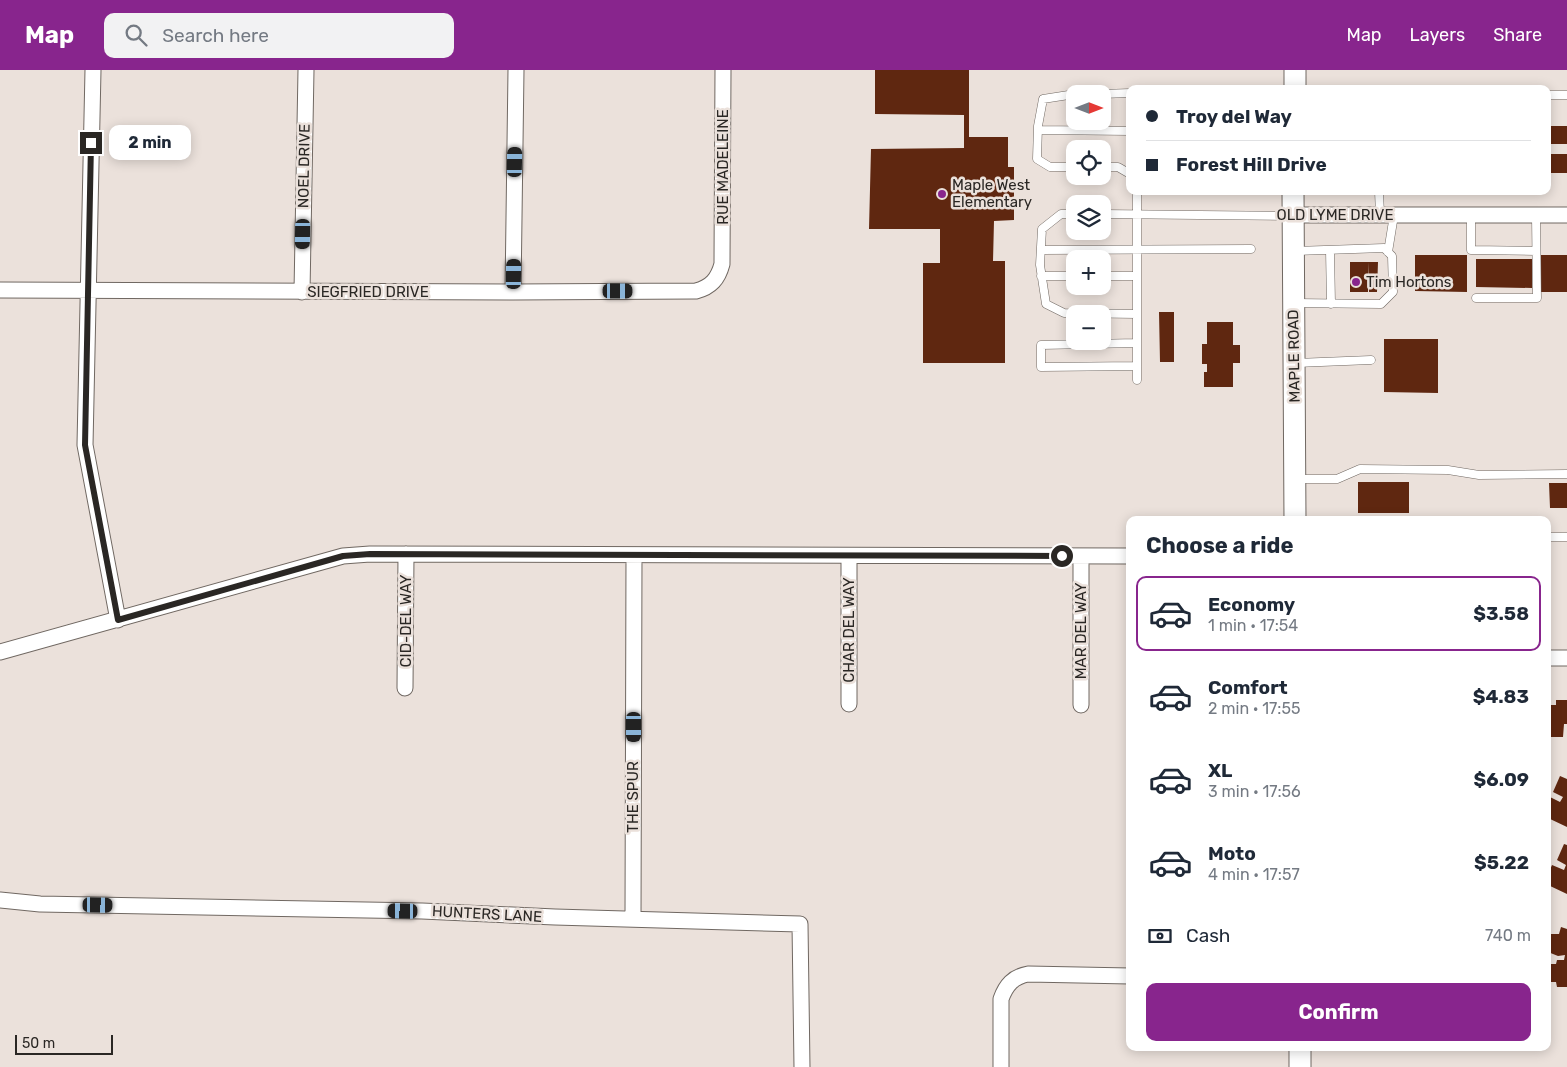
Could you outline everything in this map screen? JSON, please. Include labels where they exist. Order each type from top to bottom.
[{"type":"main road","points":[[1295,70],[1295,85]]},
{"type":"main road","name":"MAPLE ROAD","points":[[1293,195],[1295,516]]},
{"type":"main road","points":[[1300,1051],[1300,1067]]},
{"type":"street","points":[[93,70],[85,445],[118,620]]},
{"type":"street","name":"NOEL DRIVE","points":[[302,292],[306,70]]},
{"type":"street","points":[[513,292],[516,70]]},
{"type":"street","name":"RUE MADELEINE","points":[[722,264],[723,70]]},
{"type":"street","name":"OLD LYME DRIVE","points":[[1293,216],[1567,215]]},
{"type":"street","name":"SIEGFRIED DRIVE","points":[[0,290],[302,292],[696,291],[714,282],[720,274],[722,264]]},
{"type":"street","points":[[0,652],[343,556],[370,554],[1126,556]]},
{"type":"street","name":"CID-DEL WAY","points":[[405,688],[406,554]]},
{"type":"street","name":"THE SPUR","points":[[633,919],[634,555]]},
{"type":"street","name":"CHAR DEL WAY","points":[[848,556],[849,704]]},
{"type":"street","name":"MAR DEL WAY","points":[[1081,556],[1081,705]]},
{"type":"street","points":[[1551,658],[1567,658]]},
{"type":"street","name":"HUNTERS LANE","points":[[0,900],[40,904],[422,911],[800,924],[802,1067]]},
{"type":"street","points":[[1001,1067],[1001,999],[1004,990],[1011,981],[1028,974],[1126,976]]},
{"type":"lane","points":[[1111,94],[1126,93]]},
{"type":"lane","points":[[1066,95],[1043,99],[1038,130],[1037,159],[1050,167],[1066,167]]},
{"type":"lane","points":[[1551,95],[1567,95]]},
{"type":"lane","points":[[1038,130],[1126,131]]},
{"type":"lane","points":[[1111,167],[1118,167],[1126,172]]},
{"type":"lane","points":[[1136,195],[1137,380]]},
{"type":"lane","points":[[1380,195],[1387,215],[1388,252]]},
{"type":"lane","points":[[1066,214],[1061,214],[1042,229],[1040,264],[1046,304],[1064,313],[1137,314]]},
{"type":"lane","name":"OLD LYME DRIVE","points":[[1111,214],[1293,216]]},
{"type":"lane","points":[[1471,215],[1471,250],[1536,251]]},
{"type":"lane","points":[[1476,298],[1537,298],[1536,215]]},
{"type":"lane","points":[[1293,251],[1384,248],[1392,256],[1393,292],[1381,304],[1294,303]]},
{"type":"lane","points":[[1040,250],[1250,249]]},
{"type":"lane","points":[[1330,250],[1331,304]]},
{"type":"lane","points":[[1041,276],[1066,276]]},
{"type":"lane","points":[[1111,276],[1137,276]]},
{"type":"lane","points":[[1137,343],[1041,345],[1041,367],[1137,366]]},
{"type":"lane","points":[[1294,363],[1371,360]]},
{"type":"lane","points":[[1295,479],[1337,479],[1360,469],[1448,470],[1479,475],[1567,474]]},
{"type":"lane","points":[[1551,537],[1567,537]]},
{"type":"building","name":"Maple West Elementary","points":[[875,70],[969,70],[969,137],[1008,137],[1008,167],[1014,167],[1014,220],[994,221],[993,261],[1005,261],[1005,363],[923,363],[923,263],[940,263],[940,229],[869,229],[871,149],[964,148],[964,115],[875,114]]},
{"type":"building","points":[[1551,126],[1567,126],[1567,144],[1551,144]]},
{"type":"building","points":[[1551,154],[1567,154],[1567,173],[1551,173]]},
{"type":"building","points":[[1415,255],[1467,255],[1467,292],[1415,291]]},
{"type":"building","points":[[1540,255],[1567,255],[1567,292],[1540,292]]},
{"type":"building","points":[[1476,259],[1532,259],[1532,288],[1476,287]]},
{"type":"building","points":[[1350,262],[1369,262],[1368,292],[1350,292]]},
{"type":"building","points":[[1369,262],[1378,262],[1377,292],[1369,292]]},
{"type":"building","points":[[1159,312],[1174,312],[1174,362],[1160,362]]},
{"type":"building","points":[[1207,322],[1233,322],[1233,345],[1240,345],[1240,363],[1233,363],[1233,387],[1204,387],[1204,372],[1207,372],[1207,364],[1202,364],[1202,344],[1207,344]]},
{"type":"building","points":[[1384,339],[1438,339],[1438,393],[1384,392]]},
{"type":"building","points":[[1358,482],[1409,482],[1409,513],[1358,513]]},
{"type":"building","points":[[1549,483],[1567,483],[1567,508],[1550,508]]},
{"type":"building","points":[[1556,700],[1567,700],[1567,724],[1564,724],[1563,737],[1551,737],[1551,705],[1556,705]]},
{"type":"building","points":[[1560,776],[1567,779],[1567,827],[1551,819],[1551,798],[1560,802],[1563,797],[1553,792]]},
{"type":"building","points":[[1564,844],[1567,845],[1567,894],[1551,886],[1552,865],[1564,870],[1566,865],[1557,860]]},
{"type":"building","points":[[1561,927],[1567,929],[1567,987],[1557,987],[1556,982],[1551,982],[1551,964],[1556,964],[1557,960],[1564,960],[1565,955],[1558,956],[1551,953],[1551,934],[1559,934]]},
{"type":"place","name":"Maple West Elementary","points":[[942,194]]},
{"type":"place","name":"Tim Hortons","points":[[1356,282]]},
{"type":"route","points":[[91,143],[85,445],[118,620],[343,556],[370,554],[1062,556]]}]
